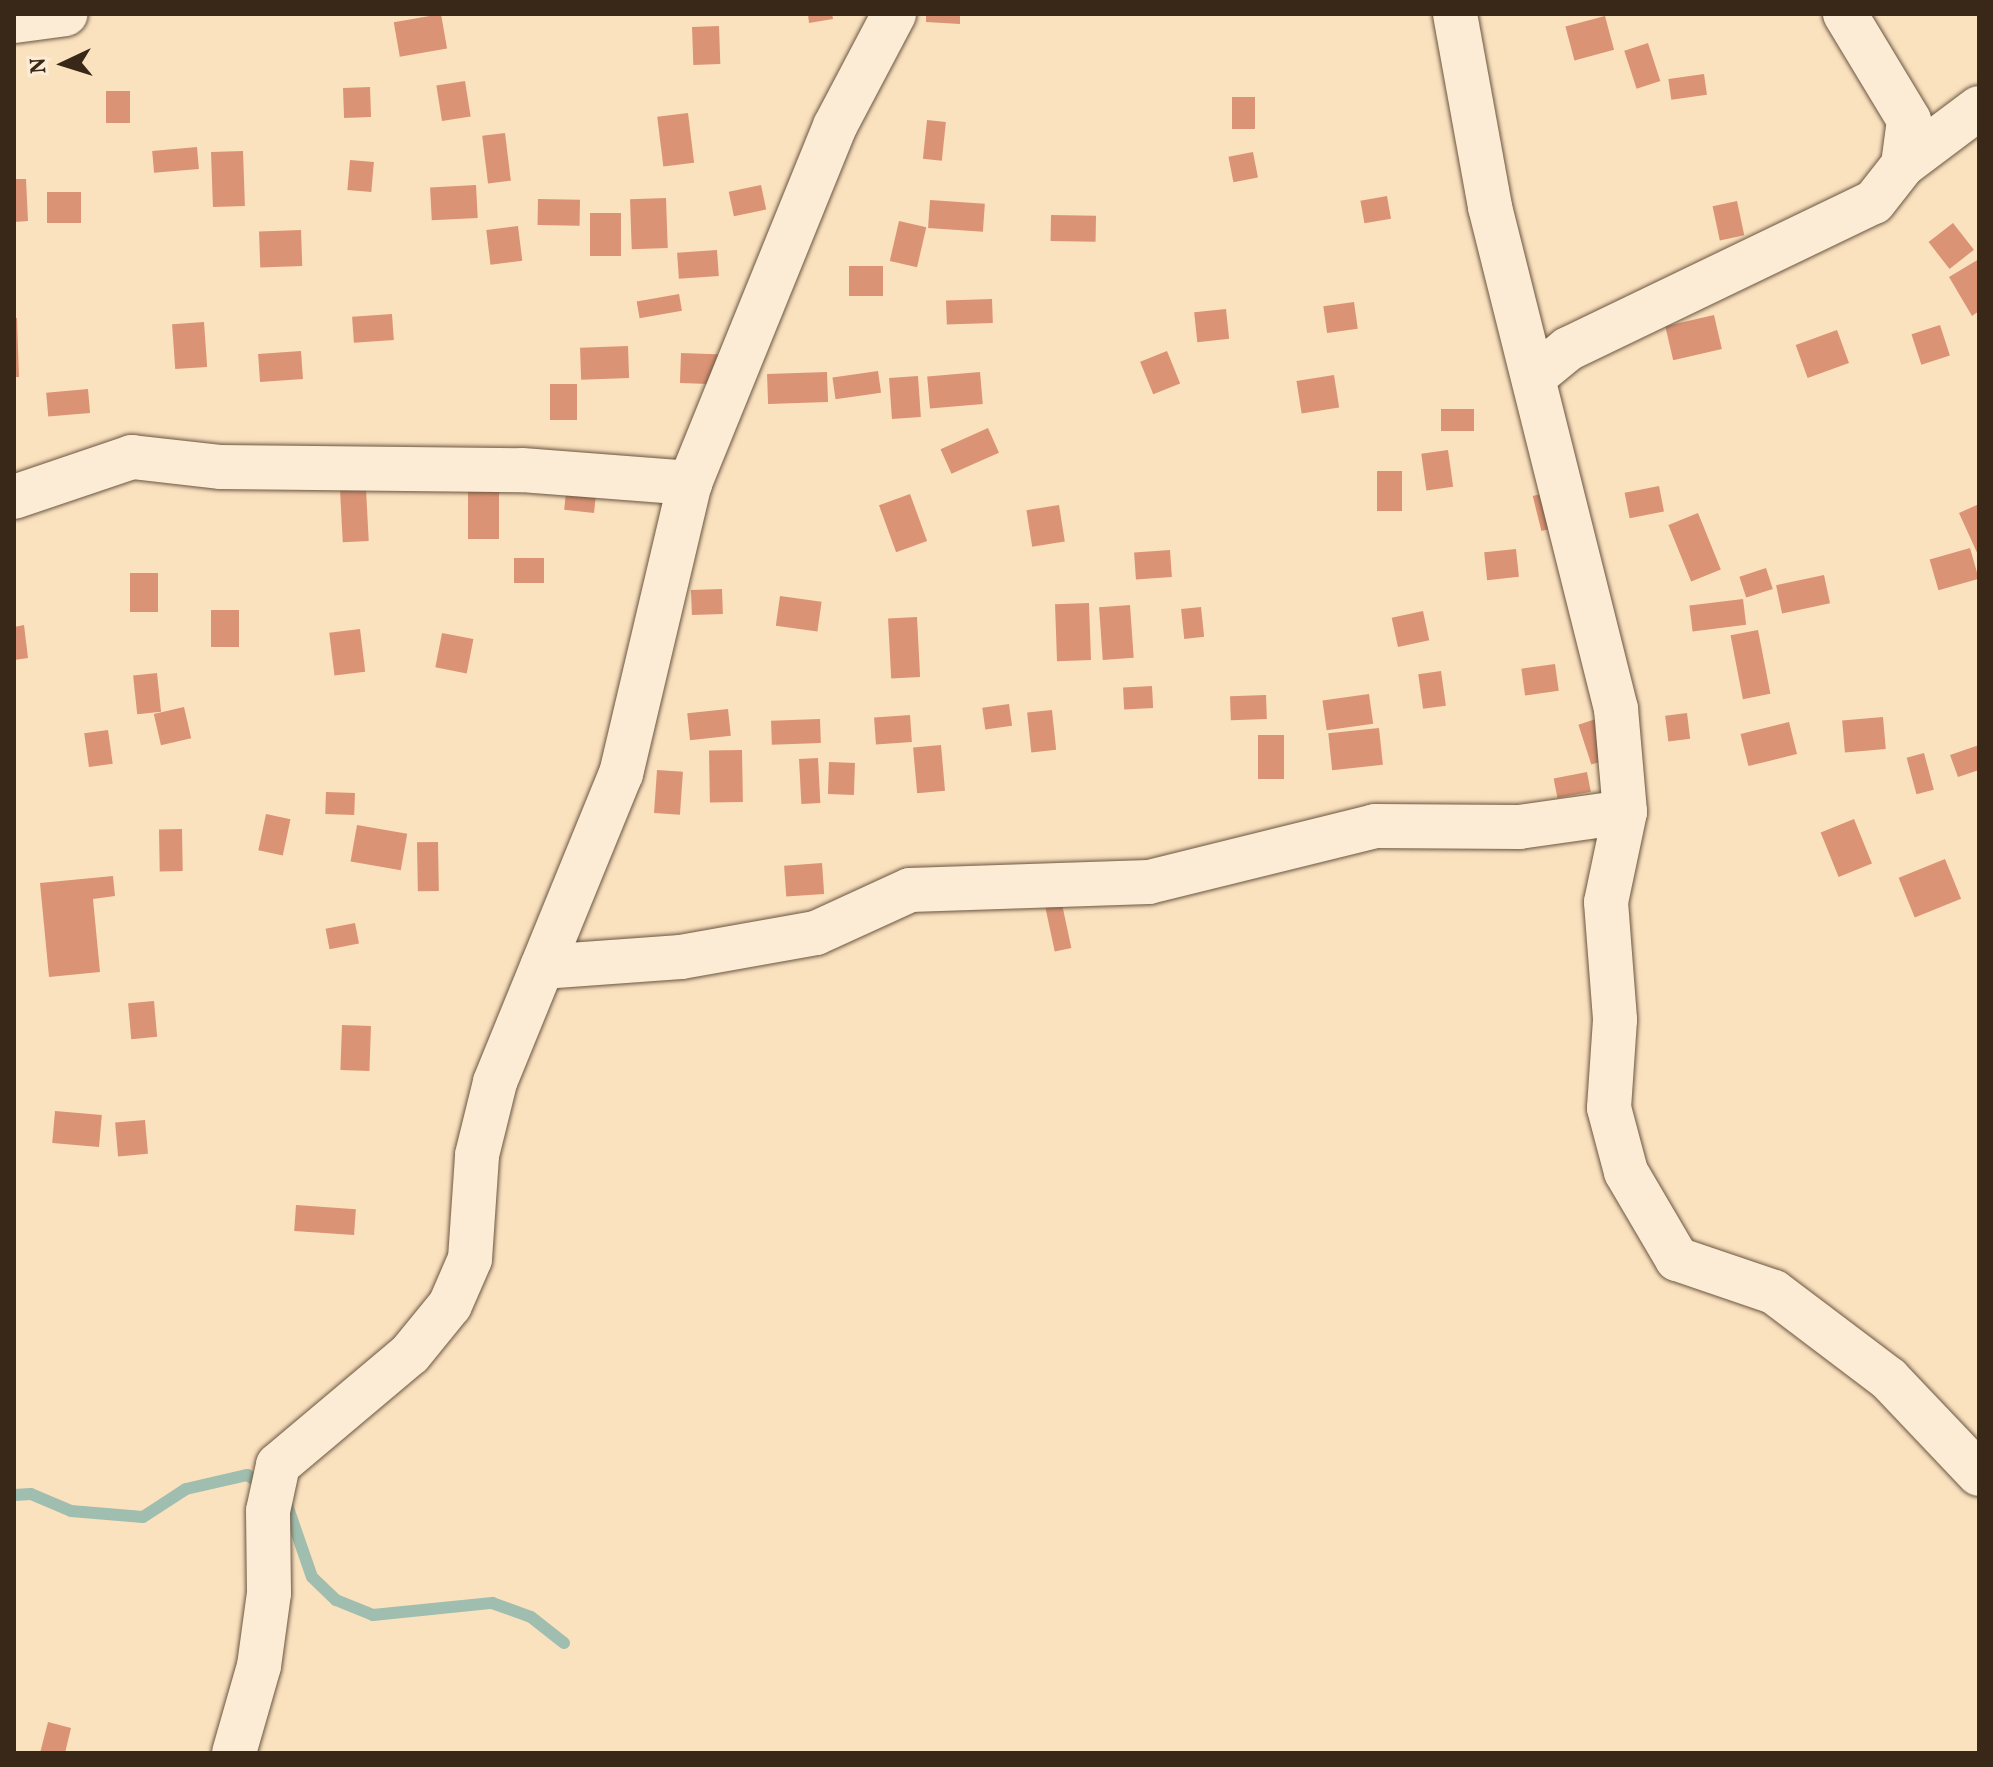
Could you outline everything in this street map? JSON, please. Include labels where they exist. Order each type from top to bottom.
[{"type":"street","points":[[14,21],[66,14]]},
{"type":"street","points":[[234,1753],[259,1666],[278,1465],[410,1354],[450,1305],[470,1259],[477,1155],[495,1082],[621,774],[690,483],[835,126],[894,14]]},
{"type":"street","points":[[1455,14],[1490,207],[1535,376],[1616,709],[1625,812],[1606,902],[1615,1020],[1609,1108],[1626,1172],[1677,1259],[1774,1292],[1889,1379],[1979,1474]]},
{"type":"street","points":[[1845,14],[1909,120],[1903,165]]},
{"type":"street","points":[[1535,376],[1568,349],[1874,202],[1903,165],[1979,108]]},
{"type":"street","points":[[14,497],[132,457],[221,467],[522,470],[690,483]]},
{"type":"street","points":[[542,967],[681,957],[816,933],[910,890],[1149,882],[1375,826],[1519,827],[1625,812]]},
{"type":"building","points":[[441,14],[447,48],[400,57],[394,22]]},
{"type":"building","points":[[808,14],[832,14],[833,19],[809,23]]},
{"type":"building","points":[[926,14],[960,14],[960,24],[926,22]]},
{"type":"building","points":[[1605,16],[1614,50],[1574,60],[1565,27]]},
{"type":"building","points":[[719,26],[720,64],[693,65],[692,27]]},
{"type":"building","points":[[1648,43],[1660,81],[1637,89],[1624,51]]},
{"type":"building","points":[[1704,74],[1707,95],[1671,100],[1668,79]]},
{"type":"building","points":[[465,81],[471,117],[442,121],[436,86]]},
{"type":"building","points":[[370,87],[371,117],[344,118],[343,88]]},
{"type":"building","points":[[106,91],[130,91],[130,123],[106,123]]},
{"type":"building","points":[[1232,97],[1255,97],[1255,129],[1232,129]]},
{"type":"building","points":[[688,113],[694,163],[663,166],[657,117]]},
{"type":"building","points":[[927,120],[946,122],[942,161],[923,159]]},
{"type":"building","points":[[505,133],[511,181],[488,183],[482,136]]},
{"type":"building","points":[[197,147],[199,169],[154,173],[152,151]]},
{"type":"building","points":[[243,151],[245,206],[213,207],[211,152]]},
{"type":"building","points":[[1253,152],[1258,178],[1233,182],[1228,157]]},
{"type":"building","points":[[350,160],[374,162],[371,192],[347,190]]},
{"type":"building","points":[[14,179],[26,179],[28,221],[14,222]]},
{"type":"building","points":[[476,185],[478,218],[432,220],[430,187]]},
{"type":"building","points":[[761,185],[766,209],[734,216],[729,192]]},
{"type":"building","points":[[47,192],[81,192],[81,223],[47,223]]},
{"type":"building","points":[[1387,196],[1391,219],[1364,223],[1360,201]]},
{"type":"building","points":[[666,198],[668,248],[632,249],[630,199]]},
{"type":"building","points":[[538,199],[580,200],[580,226],[538,225]]},
{"type":"building","points":[[930,200],[985,204],[983,232],[928,228]]},
{"type":"building","points":[[1737,201],[1744,235],[1720,240],[1713,206]]},
{"type":"building","points":[[590,213],[621,213],[621,256],[590,256]]},
{"type":"building","points":[[1051,215],[1096,216],[1096,242],[1051,241]]},
{"type":"building","points":[[899,221],[926,227],[917,267],[890,261]]},
{"type":"building","points":[[1953,223],[1974,250],[1950,269],[1929,242]]},
{"type":"building","points":[[518,226],[522,261],[491,265],[486,230]]},
{"type":"building","points":[[301,230],[302,266],[260,267],[259,231]]},
{"type":"building","points":[[717,250],[719,276],[679,279],[677,253]]},
{"type":"building","points":[[1979,259],[1979,311],[1972,316],[1949,277]]},
{"type":"building","points":[[849,266],[883,266],[883,296],[849,296]]},
{"type":"building","points":[[679,294],[682,311],[640,318],[637,301]]},
{"type":"building","points":[[992,299],[993,323],[947,325],[946,301]]},
{"type":"building","points":[[1354,302],[1358,329],[1327,333],[1323,306]]},
{"type":"building","points":[[1226,309],[1229,339],[1197,342],[1194,312]]},
{"type":"building","points":[[392,314],[394,340],[354,343],[352,317]]},
{"type":"building","points":[[1714,315],[1722,349],[1673,360],[1665,326]]},
{"type":"building","points":[[14,318],[17,318],[19,377],[14,377]]},
{"type":"building","points":[[204,322],[207,367],[175,369],[172,324]]},
{"type":"building","points":[[1940,325],[1950,355],[1921,365],[1911,334]]},
{"type":"building","points":[[1837,330],[1849,363],[1808,378],[1796,345]]},
{"type":"building","points":[[628,346],[629,378],[581,380],[580,348]]},
{"type":"building","points":[[301,351],[303,379],[260,382],[258,354]]},
{"type":"building","points":[[1167,351],[1180,383],[1153,394],[1140,362]]},
{"type":"building","points":[[681,353],[730,355],[729,385],[680,383]]},
{"type":"building","points":[[878,371],[881,393],[836,399],[832,377]]},
{"type":"building","points":[[827,372],[828,402],[768,404],[767,374]]},
{"type":"building","points":[[980,372],[983,404],[930,408],[927,377]]},
{"type":"building","points":[[1334,375],[1339,408],[1302,414],[1296,381]]},
{"type":"building","points":[[918,376],[921,417],[892,419],[889,378]]},
{"type":"building","points":[[550,384],[577,384],[577,420],[550,420]]},
{"type":"building","points":[[88,389],[90,413],[48,417],[46,393]]},
{"type":"building","points":[[1441,409],[1474,409],[1474,431],[1441,431]]},
{"type":"building","points":[[988,428],[999,453],[951,474],[940,449]]},
{"type":"building","points":[[1448,450],[1453,487],[1426,490],[1421,454]]},
{"type":"building","points":[[1377,471],[1402,471],[1402,511],[1377,511]]},
{"type":"building","points":[[468,483],[499,483],[499,539],[468,539]]},
{"type":"building","points":[[567,483],[597,486],[594,513],[564,510]]},
{"type":"building","points":[[1659,486],[1664,512],[1630,518],[1625,493]]},
{"type":"building","points":[[366,489],[369,541],[343,542],[340,490]]},
{"type":"building","points":[[1557,490],[1566,525],[1541,531],[1533,496]]},
{"type":"building","points":[[910,494],[927,541],[896,552],[879,505]]},
{"type":"building","points":[[1979,504],[1979,557],[1959,513]]},
{"type":"building","points":[[1059,505],[1065,542],[1032,547],[1026,510]]},
{"type":"building","points":[[1698,513],[1721,570],[1691,582],[1668,525]]},
{"type":"building","points":[[1970,548],[1979,579],[1938,590],[1930,560]]},
{"type":"building","points":[[1516,549],[1519,577],[1487,580],[1484,552]]},
{"type":"building","points":[[1170,550],[1172,577],[1136,579],[1134,553]]},
{"type":"building","points":[[514,558],[544,558],[544,583],[514,583]]},
{"type":"building","points":[[1766,568],[1773,589],[1746,598],[1739,577]]},
{"type":"building","points":[[130,573],[158,573],[158,612],[130,612]]},
{"type":"building","points":[[1824,575],[1830,603],[1782,614],[1776,585]]},
{"type":"building","points":[[722,589],[723,614],[692,615],[691,590]]},
{"type":"building","points":[[780,596],[822,602],[817,632],[776,626]]},
{"type":"building","points":[[1743,599],[1746,625],[1693,631],[1689,606]]},
{"type":"building","points":[[1089,603],[1091,660],[1057,661],[1055,604]]},
{"type":"building","points":[[1130,605],[1134,658],[1103,660],[1099,607]]},
{"type":"building","points":[[1201,607],[1204,637],[1184,639],[1181,609]]},
{"type":"building","points":[[211,610],[239,610],[239,647],[211,647]]},
{"type":"building","points":[[1423,611],[1429,640],[1398,647],[1392,618]]},
{"type":"building","points":[[917,617],[920,677],[891,678],[888,619]]},
{"type":"building","points":[[24,625],[28,658],[14,660],[14,627]]},
{"type":"building","points":[[360,629],[365,672],[334,675],[329,633]]},
{"type":"building","points":[[1758,630],[1770,694],[1743,699],[1731,635]]},
{"type":"building","points":[[442,633],[473,639],[467,673],[435,667]]},
{"type":"building","points":[[1555,664],[1559,691],[1525,695],[1521,669]]},
{"type":"building","points":[[1441,671],[1446,706],[1423,709],[1418,674]]},
{"type":"building","points":[[157,673],[161,712],[137,714],[133,676]]},
{"type":"building","points":[[1152,686],[1153,708],[1124,709],[1123,688]]},
{"type":"building","points":[[1369,694],[1373,724],[1327,730],[1322,701]]},
{"type":"building","points":[[1266,695],[1267,719],[1231,720],[1230,696]]},
{"type":"building","points":[[1009,704],[1012,726],[985,730],[982,708]]},
{"type":"building","points":[[184,707],[191,738],[161,745],[154,714]]},
{"type":"building","points":[[728,709],[731,736],[690,740],[687,713]]},
{"type":"building","points":[[1052,710],[1056,750],[1031,752],[1027,713]]},
{"type":"building","points":[[1687,713],[1690,739],[1668,741],[1665,716]]},
{"type":"building","points":[[910,715],[912,742],[876,744],[874,718]]},
{"type":"building","points":[[1605,716],[1618,756],[1591,765],[1578,725]]},
{"type":"building","points":[[1883,717],[1886,749],[1845,752],[1842,721]]},
{"type":"building","points":[[820,719],[821,743],[772,745],[771,721]]},
{"type":"building","points":[[1789,722],[1797,754],[1748,766],[1740,734]]},
{"type":"building","points":[[1379,728],[1383,765],[1332,770],[1328,733]]},
{"type":"building","points":[[108,730],[113,764],[89,767],[84,733]]},
{"type":"building","points":[[1258,735],[1284,735],[1284,779],[1258,779]]},
{"type":"building","points":[[941,745],[945,791],[917,793],[913,747]]},
{"type":"building","points":[[1979,745],[1979,770],[1958,777],[1950,755]]},
{"type":"building","points":[[742,750],[743,802],[710,803],[709,751]]},
{"type":"building","points":[[1924,753],[1934,790],[1916,794],[1907,758]]},
{"type":"building","points":[[818,758],[820,803],[801,804],[799,759]]},
{"type":"building","points":[[829,762],[855,763],[854,795],[828,794]]},
{"type":"building","points":[[657,770],[683,772],[680,815],[654,813]]},
{"type":"building","points":[[1587,772],[1591,792],[1557,798],[1554,778]]},
{"type":"building","points":[[326,792],[355,793],[354,815],[325,814]]},
{"type":"building","points":[[266,814],[290,819],[283,855],[258,850]]},
{"type":"building","points":[[1854,819],[1872,864],[1839,877],[1821,832]]},
{"type":"building","points":[[357,825],[407,834],[401,870],[351,861]]},
{"type":"building","points":[[159,829],[182,829],[183,871],[160,871]]},
{"type":"building","points":[[417,842],[438,842],[439,891],[418,891]]},
{"type":"building","points":[[1945,859],[1961,899],[1915,918],[1899,878]]},
{"type":"building","points":[[822,863],[824,894],[786,897],[784,866]]},
{"type":"building","points":[[113,876],[115,896],[93,899],[100,972],[49,977],[40,883]]},
{"type":"building","points":[[1062,904],[1071,948],[1055,952],[1045,908]]},
{"type":"building","points":[[355,923],[359,944],[330,949],[326,929]]},
{"type":"building","points":[[154,1001],[157,1037],[131,1039],[128,1003]]},
{"type":"building","points":[[342,1025],[371,1026],[369,1071],[340,1070]]},
{"type":"building","points":[[55,1111],[102,1115],[99,1147],[52,1143]]},
{"type":"building","points":[[145,1120],[148,1154],[118,1156],[115,1123]]},
{"type":"building","points":[[296,1205],[356,1209],[354,1235],[294,1231]]},
{"type":"building","points":[[48,1722],[71,1728],[65,1753],[40,1753]]},
{"type":"waterway","points":[[14,1495],[31,1494],[71,1511],[143,1517],[186,1489],[247,1475],[266,1487]]},
{"type":"waterway","points":[[287,1505],[312,1577],[336,1600],[373,1615],[492,1603],[531,1617],[564,1643]]}]
